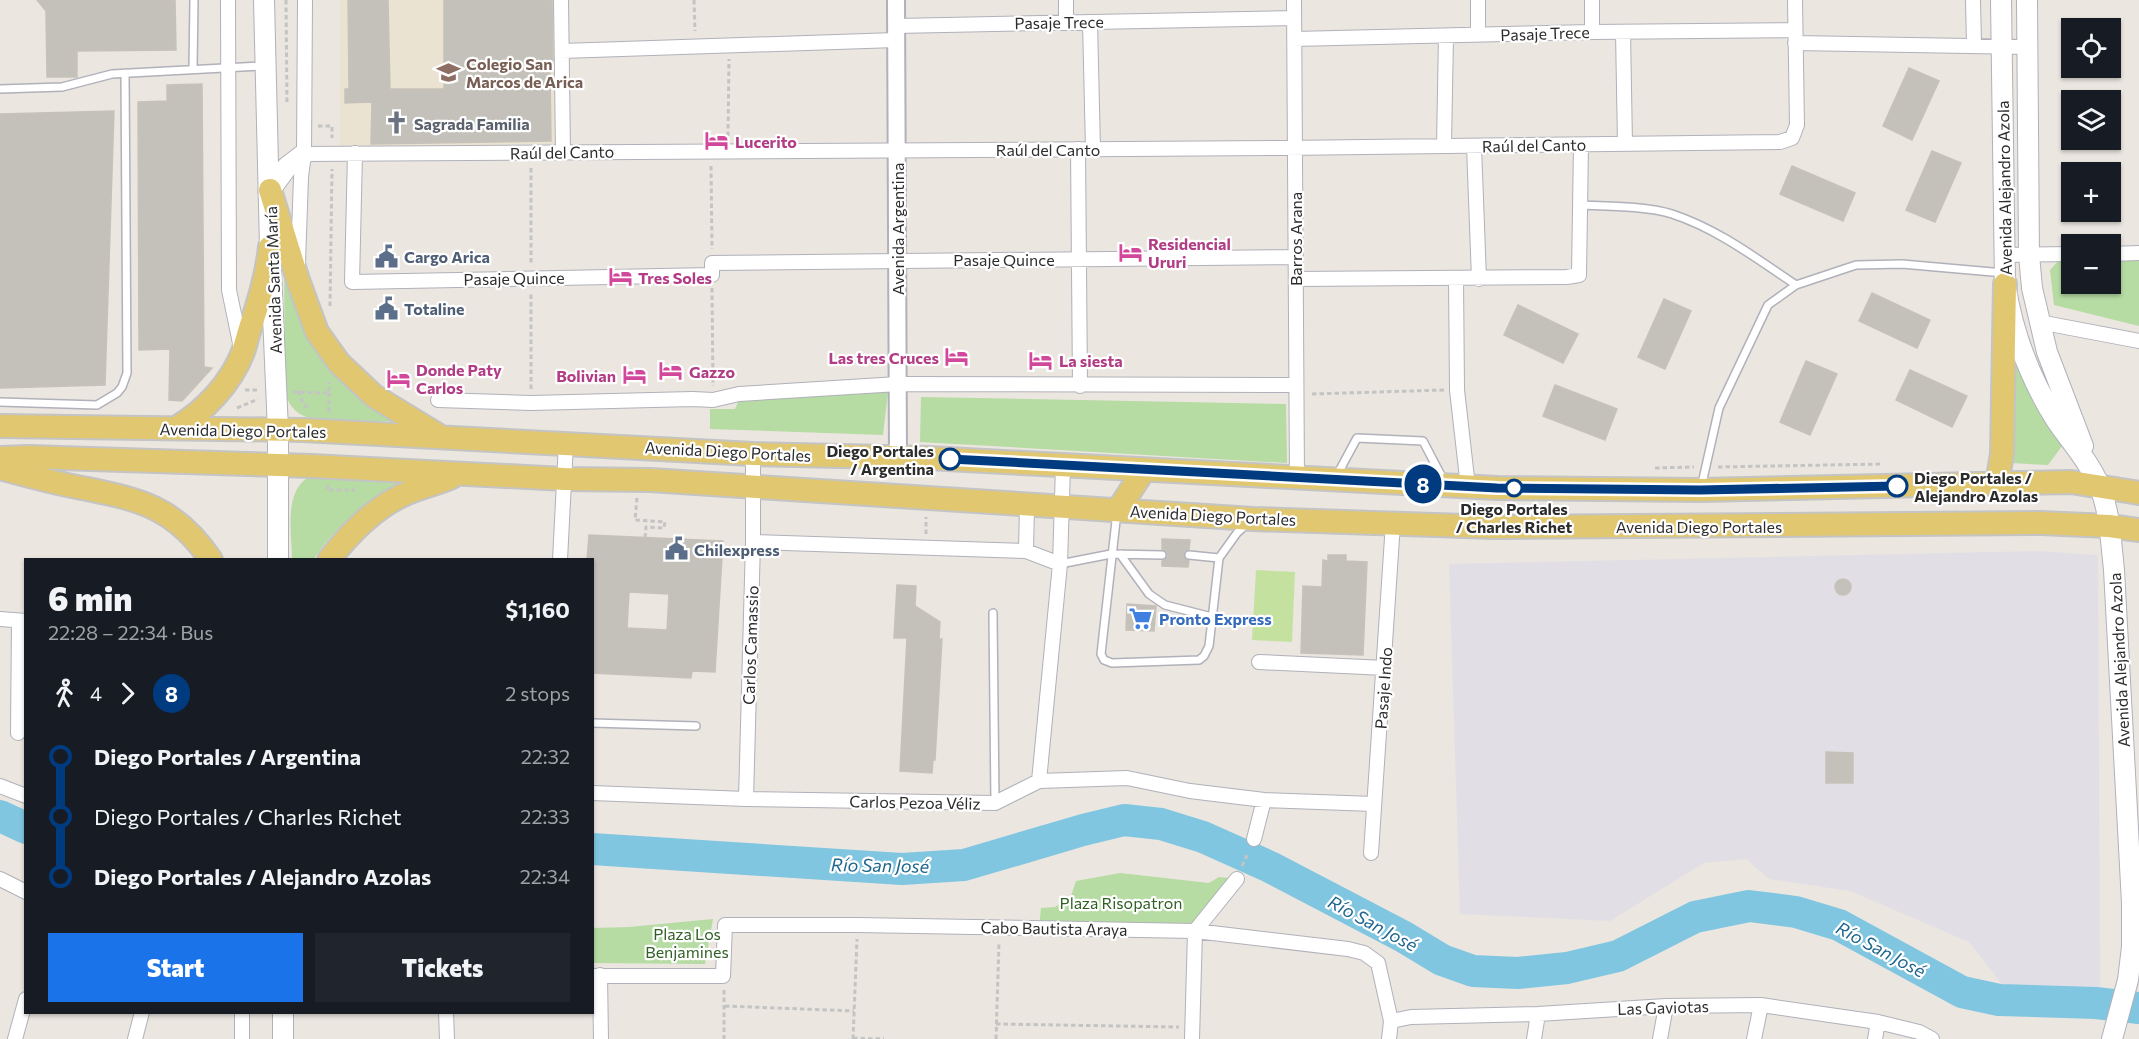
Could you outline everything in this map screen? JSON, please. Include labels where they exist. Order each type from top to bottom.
[{"type":"main road","name":"Avenida Santa María","points":[[264,0],[270,248],[278,430],[278,558]]},
{"type":"main road","name":"Avenida Alejandro Azola","points":[[2001,0],[2005,271],[2010,315],[2016,339],[2055,418],[2087,463],[2100,486],[2109,526],[2116,594],[2136,947],[2112,1039]]},
{"type":"main road","name":"Avenida Alejandro Azola","points":[[2027,0],[2029,255],[2032,288],[2047,352],[2082,440],[2087,463]]},
{"type":"main road","points":[[304,154],[287,167],[270,190],[317,332],[339,363],[374,396],[442,437]]},
{"type":"main road","points":[[176,428],[198,415],[231,376],[242,353],[266,277],[270,248]]},
{"type":"main road","points":[[1997,484],[2002,454],[2005,271]]},
{"type":"main road","name":"Avenida Diego Portales","points":[[0,426],[278,430],[1497,488],[1700,490],[2071,482],[2139,493]]},
{"type":"main road","name":"Avenida Diego Portales","points":[[0,458],[278,464],[565,479],[650,480],[1253,519],[1494,527],[2029,523],[2109,526],[2139,530]]},
{"type":"main road","points":[[0,468],[36,479],[116,494],[143,502],[177,521],[190,532],[210,558]]},
{"type":"main road","points":[[1118,510],[1144,470]]},
{"type":"main road","points":[[331,558],[346,538],[370,515],[410,492],[462,473]]},
{"type":"main road","points":[[1494,527],[1497,488]]},
{"type":"main road","points":[[283,1014],[283,1039]]},
{"type":"street","name":"Avenida Santa María","points":[[228,0],[229,290],[242,353]]},
{"type":"street","name":"Avenida Santa María","points":[[298,280],[301,177],[304,154],[304,0]]},
{"type":"street","points":[[561,0],[563,152]]},
{"type":"street","name":"Avenida Argentina","points":[[896,0],[898,458]]},
{"type":"street","points":[[1066,0],[1066,22]]},
{"type":"street","name":"Barros Arana","points":[[1294,0],[1297,478]]},
{"type":"street","points":[[1478,0],[1478,35]]},
{"type":"street","points":[[1592,0],[1592,32]]},
{"type":"street","points":[[1795,0],[1795,36]]},
{"type":"street","points":[[1974,0],[1974,44]]},
{"type":"street","name":"Pasaje Trece","points":[[561,51],[729,45],[1066,22],[1294,18]]},
{"type":"street","points":[[1090,22],[1093,149]]},
{"type":"street","points":[[1623,32],[1625,144]]},
{"type":"street","name":"Pasaje Trece","points":[[1294,39],[1623,32],[1795,36],[2027,47]]},
{"type":"street","points":[[1444,146],[1446,36]]},
{"type":"street","name":"Raúl del Canto","points":[[304,154],[1780,142],[1792,138],[1797,125],[1795,36]]},
{"type":"street","points":[[1296,279],[1479,279],[1580,275],[1581,145]]},
{"type":"street","points":[[1474,146],[1479,279]]},
{"type":"street","points":[[1078,149],[1080,386]]},
{"type":"street","name":"Pasaje Quince","points":[[355,153],[352,282],[897,260],[1296,256]]},
{"type":"street","points":[[2005,271],[2029,255],[2061,254]]},
{"type":"street","points":[[2121,254],[2139,254]]},
{"type":"street","points":[[1456,278],[1457,486]]},
{"type":"street","points":[[2039,322],[2139,341]]},
{"type":"street","points":[[438,400],[531,403],[713,400],[739,394],[898,384],[1296,390]]},
{"type":"street","points":[[560,558],[566,443]]},
{"type":"street","name":"Carlos Camassio","points":[[746,799],[753,454]]},
{"type":"street","points":[[1039,781],[1060,564],[1063,466]]},
{"type":"street","points":[[1026,551],[1027,504]]},
{"type":"street","name":"Pasaje Indo","points":[[1371,852],[1393,523]]},
{"type":"street","points":[[753,542],[1026,551],[1060,564]]},
{"type":"street","points":[[0,619],[22,621],[18,733]]},
{"type":"street","points":[[1259,662],[1385,668]]},
{"type":"street","name":"Carlos Pezoa Véliz","points":[[594,793],[746,799],[995,803],[1039,781],[1127,778],[1190,791],[1264,800],[1374,804]]},
{"type":"street","points":[[0,786],[24,795]]},
{"type":"street","points":[[1254,839],[1264,800]]},
{"type":"street","points":[[0,879],[24,891]]},
{"type":"street","points":[[1192,1033],[1195,931],[1237,879]]},
{"type":"street","name":"Cabo Bautista Araya","points":[[723,976],[725,925],[1195,931],[1348,949],[1364,953],[1378,963],[1391,1022]]},
{"type":"street","points":[[601,1039],[596,976],[723,976]]},
{"type":"street","points":[[1754,1039],[1761,1005]]},
{"type":"street","name":"Las Gaviotas","points":[[1391,1022],[1411,1017],[1538,1014],[1666,1006],[1761,1005],[1878,1022],[1919,1032],[1932,1039]]},
{"type":"street","points":[[15,1039],[24,1006]]},
{"type":"street","points":[[1660,1039],[1666,1006]]},
{"type":"street","points":[[135,1039],[141,1014]]},
{"type":"street","points":[[242,1014],[242,1039]]},
{"type":"street","points":[[446,1014],[447,1039]]},
{"type":"street","points":[[1534,1039],[1538,1014]]},
{"type":"street","points":[[1389,1039],[1391,1022]]},
{"type":"street","points":[[1875,1039],[1878,1022]]},
{"type":"lane","points":[[193,69],[194,0]]},
{"type":"lane","points":[[0,90],[62,87],[112,74],[265,66]]},
{"type":"lane","points":[[0,402],[97,405],[117,393],[125,380],[127,373],[125,73]]},
{"type":"lane","points":[[1581,205],[1671,213],[1720,235],[1796,285]]},
{"type":"lane","points":[[1700,490],[1719,408],[1767,305],[1796,285],[1856,265],[1902,264],[2005,271]]},
{"type":"lane","points":[[1334,480],[1357,438],[1423,441],[1457,486]]},
{"type":"lane","points":[[1118,510],[1101,654],[1104,660],[1112,663],[1198,660],[1204,656],[1209,646],[1219,558],[1237,533],[1253,519]]},
{"type":"lane","points":[[1060,564],[1111,554],[1162,555]]},
{"type":"lane","points":[[1120,554],[1149,594],[1165,605],[1212,617]]},
{"type":"lane","points":[[1189,555],[1219,558]]},
{"type":"lane","points":[[993,613],[995,803]]},
{"type":"lane","points":[[594,723],[696,726]]},
{"type":"path","points":[[694,0],[695,46]]},
{"type":"path","points":[[728,151],[729,45]]},
{"type":"path","points":[[711,151],[713,400]]},
{"type":"path","points":[[1296,390],[1457,390]]},
{"type":"path","points":[[1647,468],[1884,464]]},
{"type":"path","points":[[645,538],[646,527],[664,528],[665,522],[647,520]]},
{"type":"path","points":[[1237,879],[1254,839]]},
{"type":"path","points":[[857,925],[853,1039],[884,1039]]},
{"type":"path","points":[[996,1039],[999,927]]},
{"type":"path","points":[[723,976],[724,1039]]},
{"type":"path","points":[[725,1006],[854,1011]]},
{"type":"path","points":[[996,1024],[1192,1033]]},
{"type":"shaded area","name":"Colegio San Marcos de Arica","points":[[340,0],[556,0],[557,144],[340,148]]},
{"type":"shaded area","points":[[2038,551],[2098,555],[2100,994],[2004,987],[1969,942],[1850,891],[1769,879],[1746,859],[1704,863],[1610,921],[1460,914],[1449,564]]},
{"type":"green space","points":[[284,258],[296,304],[411,422],[314,419],[303,416],[292,407],[285,393]]},
{"type":"green space","points":[[2139,259],[2139,326],[2054,305],[2050,270],[2059,260],[2061,260],[2061,294],[2121,294],[2121,260]]},
{"type":"green space","points":[[2015,362],[2062,446],[2048,465],[2011,463]]},
{"type":"green space","points":[[888,392],[883,435],[710,429],[710,409],[735,409],[739,400],[755,394]]},
{"type":"green space","points":[[921,397],[1286,404],[1287,463],[920,442]]},
{"type":"green space","points":[[309,477],[413,480],[384,496],[346,522],[334,533],[315,558],[292,558],[292,503],[301,484]]},
{"type":"green space","points":[[1256,570],[1295,572],[1292,642],[1252,640]]},
{"type":"green space","name":"Plaza Risopatron","points":[[1120,873],[1209,883],[1219,877],[1237,879],[1195,931],[1039,928],[1041,908],[1055,907],[1071,896],[1076,881]]},
{"type":"green space","name":"Plaza Los Benjamines","points":[[713,919],[705,964],[594,963],[594,928]]},
{"type":"building","points":[[37,0],[175,0],[176,50],[77,51],[77,77],[47,77],[46,11]]},
{"type":"building","name":"Colegio San Marcos de Arica","points":[[348,0],[388,0],[390,89],[444,89],[444,0],[552,0],[551,141],[371,144],[372,102],[345,103],[345,89],[349,89]]},
{"type":"building","points":[[1909,68],[1939,81],[1912,140],[1883,126]]},
{"type":"building","points":[[202,84],[204,367],[212,368],[182,401],[169,400],[170,349],[139,350],[138,102],[167,101],[167,85]]},
{"type":"building","points":[[114,111],[105,385],[0,388],[0,114]]},
{"type":"building","points":[[1932,151],[1961,163],[1935,222],[1906,210]]},
{"type":"building","points":[[1792,166],[1855,193],[1843,221],[1780,194]]},
{"type":"building","points":[[1872,293],[1930,320],[1917,348],[1859,321]]},
{"type":"building","points":[[1664,299],[1691,311],[1665,369],[1638,357]]},
{"type":"building","points":[[1518,305],[1578,334],[1563,363],[1504,335]]},
{"type":"building","points":[[1806,361],[1837,374],[1810,435],[1780,422]]},
{"type":"building","points":[[1910,370],[1967,396],[1952,427],[1896,400]]},
{"type":"building","points":[[1555,385],[1617,409],[1605,440],[1543,416]]},
{"type":"building","points":[[589,535],[723,541],[715,672],[692,671],[691,678],[594,673],[594,558],[587,558]],"holes":[[[629,592],[669,594],[667,630],[627,628]]]},
{"type":"building","points":[[1162,539],[1190,540],[1189,549],[1183,555],[1189,561],[1188,567],[1162,566],[1162,561],[1168,556],[1167,552],[1162,549]]},
{"type":"building","points":[[1328,555],[1346,555],[1346,561],[1367,562],[1363,655],[1301,653],[1303,586],[1322,587],[1323,560],[1328,561]]},
{"type":"building","points":[[1840,579],[1846,579],[1851,587],[1849,593],[1840,595],[1835,590],[1835,584]]},
{"type":"building","points":[[897,585],[916,586],[915,606],[940,622],[939,639],[942,639],[935,760],[933,760],[932,773],[900,771],[907,638],[894,638]]},
{"type":"building","name":"Pronto Express","points":[[1127,604],[1156,606],[1154,631],[1126,630]]},
{"type":"building","points":[[1826,752],[1853,753],[1853,783],[1826,783]]},
{"type":"waterway","name":"Río San José","points":[[0,816],[24,827]]},
{"type":"waterway","name":"Río San José","points":[[594,849],[902,869],[964,865],[1124,820],[1161,824],[1203,837],[1270,867],[1404,937],[1442,960],[1473,971],[1518,973],[1567,968],[1618,956],[1695,917],[1749,906],[1796,912],[1839,925],[1962,992],[1999,1000],[2096,1003],[2139,1008]]},
{"type":"bus line","name":"8","points":[[950,459],[1497,488],[1700,490],[1897,486]]},
{"type":"place","name":"Colegio San Marcos de Arica","points":[[448,72]]},
{"type":"place","name":"Sagrada Familia","points":[[396,123]]},
{"type":"place","name":"Lucerito","points":[[717,141]]},
{"type":"place","name":"Residencial Ururi","points":[[1130,252]]},
{"type":"place","name":"Cargo Arica","points":[[386,256]]},
{"type":"place","name":"Tres Soles","points":[[620,277]]},
{"type":"place","name":"Totaline","points":[[386,308]]},
{"type":"place","name":"Las tres Cruces","points":[[957,357]]},
{"type":"place","name":"La siesta","points":[[1041,360]]},
{"type":"place","name":"Gazzo","points":[[671,371]]},
{"type":"place","name":"Bolivian","points":[[634,375]]},
{"type":"place","name":"Donde Paty Carlos","points":[[398,378]]},
{"type":"place","name":"Diego Portales / Argentina","points":[[950,459]]},
{"type":"place","name":"Diego Portales / Alejandro Azolas","points":[[1897,486]]},
{"type":"place","name":"Diego Portales / Charles Richet","points":[[1514,488]]},
{"type":"place","name":"Chilexpress","points":[[676,549]]},
{"type":"place","name":"Pronto Express","points":[[1141,618]]}]
